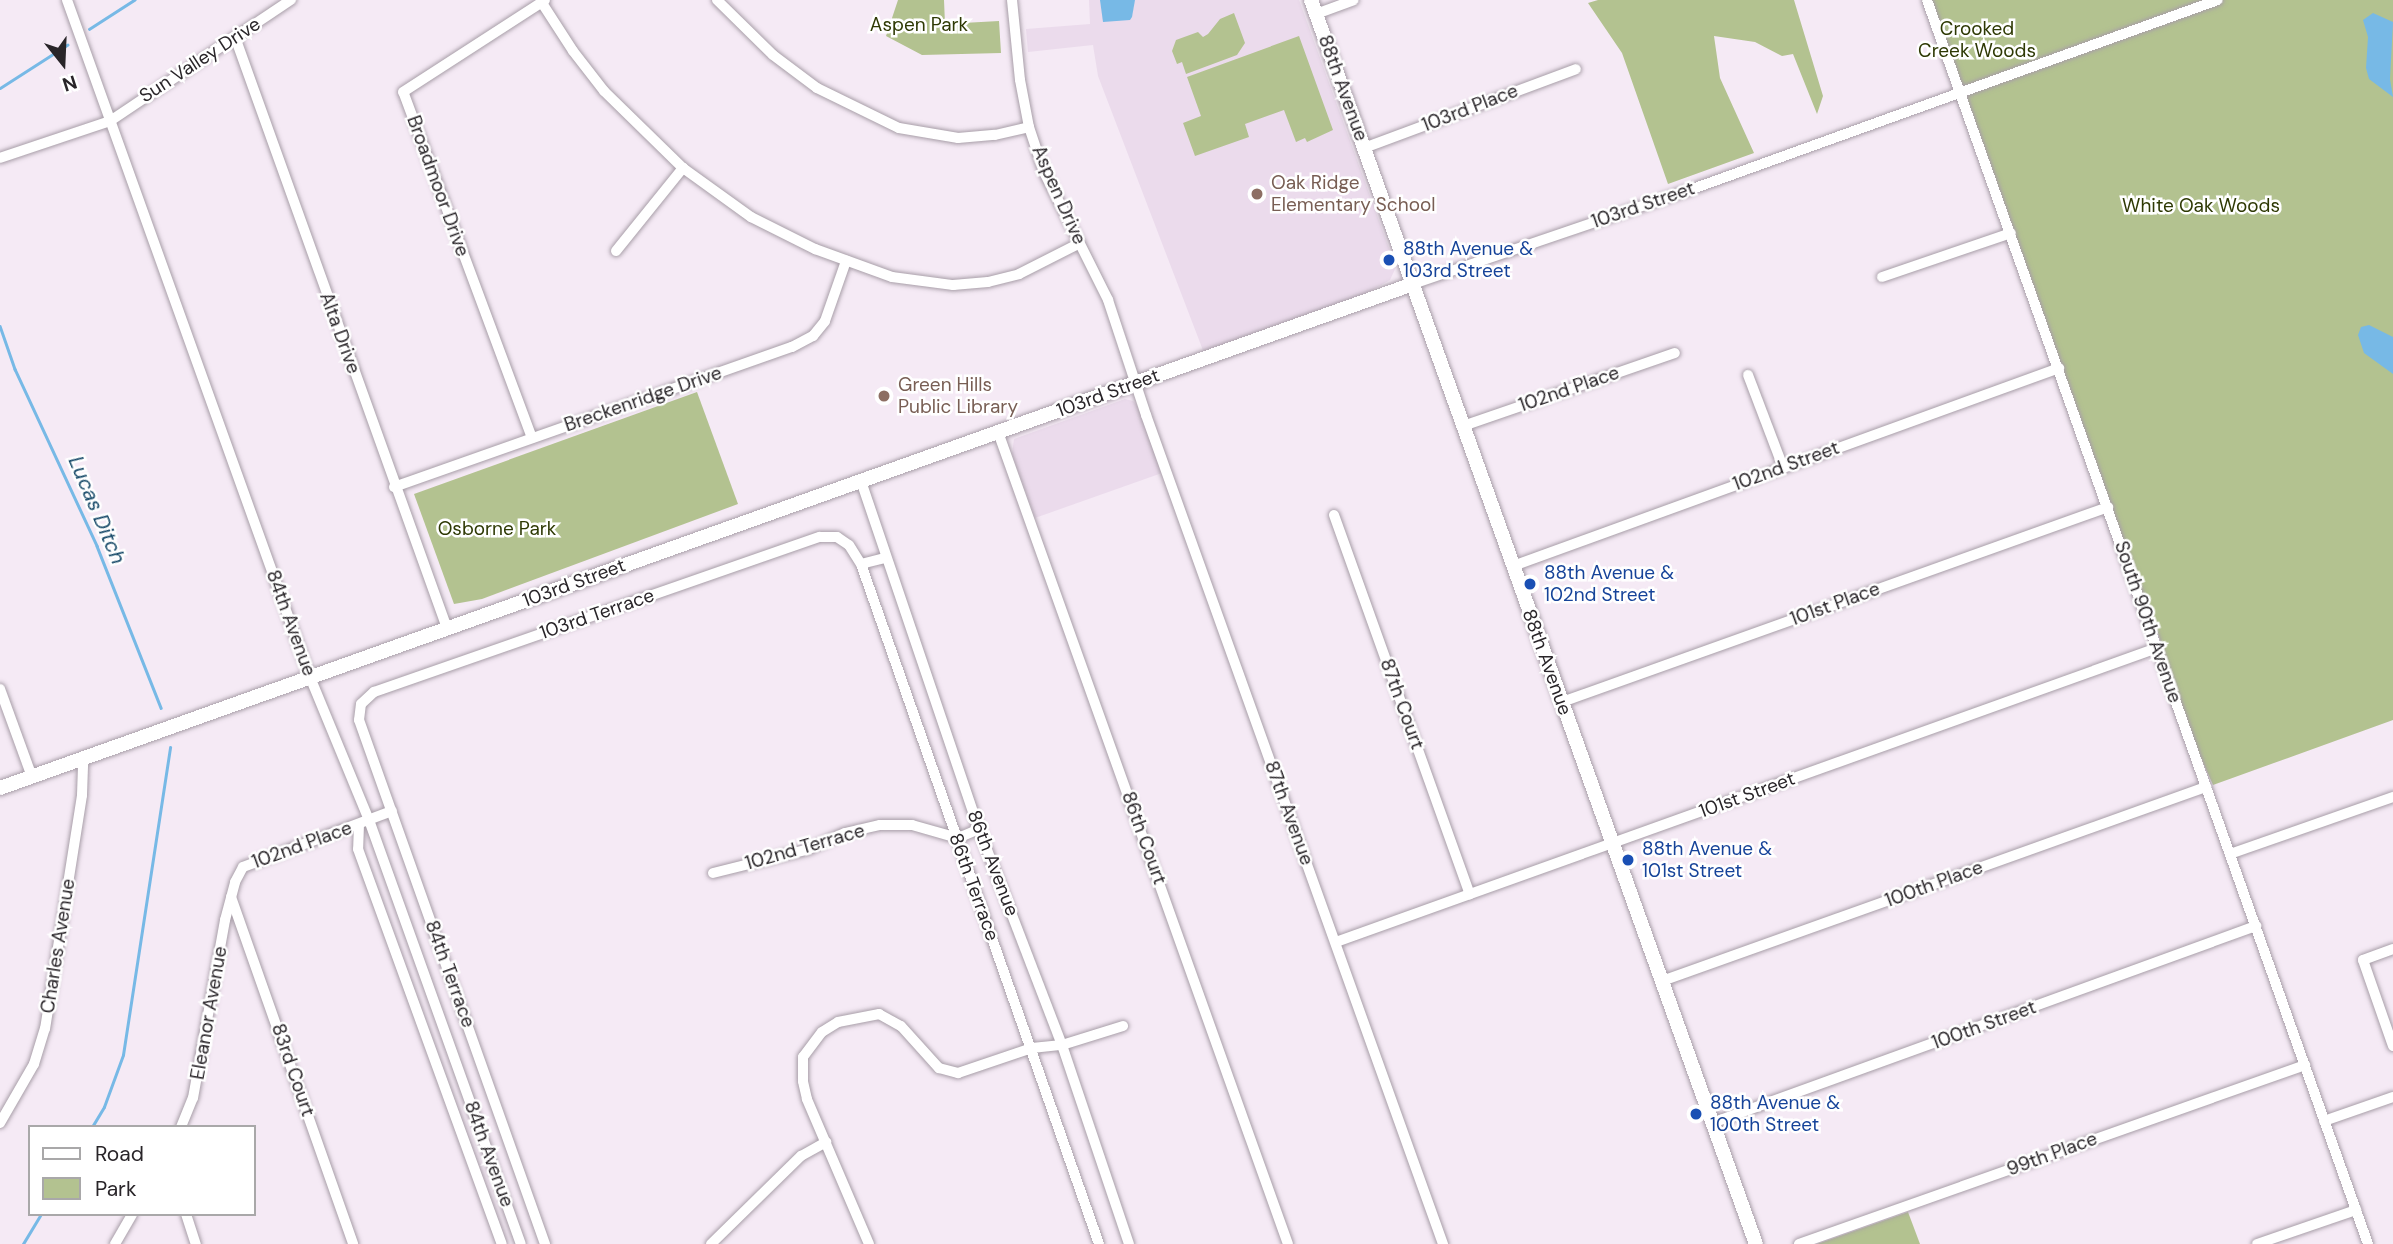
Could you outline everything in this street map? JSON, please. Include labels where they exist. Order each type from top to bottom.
[{"type":"street","name":"84th Avenue","points":[[67,0],[310,677],[521,1244]]},
{"type":"street","name":"Sun Valley Drive","points":[[0,158],[110,121],[291,0]]},
{"type":"street","points":[[717,0],[773,55],[817,88],[899,128],[967,138],[1030,127]]},
{"type":"street","name":"Aspen Drive","points":[[1012,0],[1016,58],[1030,127],[1051,189],[1103,288],[1136,383]]},
{"type":"street","points":[[1314,7],[1354,0]]},
{"type":"street","name":"South 90th Avenue","points":[[1927,0],[2368,1244]]},
{"type":"street","name":"103rd Street","points":[[0,788],[2218,0]]},
{"type":"street","points":[[544,1],[573,51],[604,91],[683,167],[751,217],[815,249],[904,280],[973,284],[1020,274],[1080,243]]},
{"type":"street","name":"Broadmoor Drive","points":[[531,438],[403,92],[544,1]]},
{"type":"street","name":"88th Avenue","points":[[1314,7],[1756,1244]]},
{"type":"street","name":"Alta Drive","points":[[235,37],[394,487],[447,628]]},
{"type":"street","name":"103rd Place","points":[[1364,148],[1576,69]]},
{"type":"street","points":[[616,251],[683,167]]},
{"type":"street","points":[[1882,277],[2011,233]]},
{"type":"street","name":"Breckenridge Drive","points":[[394,487],[792,347],[813,336],[825,321],[846,261]]},
{"type":"street","name":"102nd Place","points":[[1463,426],[1675,353]]},
{"type":"street","name":"102nd Street","points":[[1513,566],[2059,368]]},
{"type":"street","points":[[1748,375],[1783,467]]},
{"type":"street","name":"87th Avenue","points":[[1136,383],[1443,1244]]},
{"type":"street","name":"86th Court","points":[[998,432],[1289,1244]]},
{"type":"street","name":"86th Avenue","points":[[862,481],[885,558],[979,829],[1062,1045],[1129,1244]]},
{"type":"street","name":"101st Place","points":[[1562,702],[2108,507]]},
{"type":"street","name":"87th Court","points":[[1334,515],[1470,894]]},
{"type":"street","name":"103rd Terrace","points":[[361,704],[374,692],[820,537],[837,537]]},
{"type":"street","name":"86th Terrace","points":[[837,537],[849,545],[861,564],[1099,1244]]},
{"type":"street","points":[[861,564],[885,558]]},
{"type":"street","name":"101st Street","points":[[1336,942],[2157,648]]},
{"type":"street","points":[[0,689],[32,777]]},
{"type":"street","name":"84th Terrace","points":[[361,704],[359,720],[545,1244]]},
{"type":"street","name":"Charles Avenue","points":[[2,1116],[34,1064],[45,1029],[82,795],[83,758]]},
{"type":"street","name":"100th Place","points":[[1662,981],[2206,787]]},
{"type":"street","points":[[2230,854],[2393,797]]},
{"type":"street","name":"102nd Place","points":[[231,897],[243,867],[392,811]]},
{"type":"street","name":"84th Avenue","points":[[364,822],[358,849],[502,1244]]},
{"type":"street","name":"102nd Terrace","points":[[713,873],[809,849],[845,833],[880,825],[912,825],[958,838]]},
{"type":"street","points":[[958,838],[979,829]]},
{"type":"street","name":"Eleanor Avenue","points":[[182,1125],[193,1098],[231,897]]},
{"type":"street","name":"83rd Court","points":[[231,897],[354,1244]]},
{"type":"street","name":"100th Street","points":[[1712,1123],[2256,926]]},
{"type":"street","points":[[2393,949],[2363,960],[2393,1046]]},
{"type":"street","points":[[869,1244],[807,1099],[801,1070],[803,1057],[812,1041],[838,1022],[861,1015],[879,1014],[901,1026],[939,1068],[948,1073],[958,1073],[1032,1048],[1062,1045],[1123,1026]]},
{"type":"street","name":"99th Place","points":[[1799,1244],[2305,1065]]},
{"type":"street","points":[[2324,1121],[2393,1097]]},
{"type":"street","points":[[711,1244],[802,1156],[825,1142]]},
{"type":"street","points":[[2257,1244],[2356,1210]]},
{"type":"street","points":[[115,1244],[131,1216]]},
{"type":"street","points":[[187,1216],[197,1244]]},
{"type":"shaded area","name":"Oak Ridge Elementary School","points":[[1089,0],[1299,0],[1396,267],[1390,280],[1356,299],[1204,353],[1098,76],[1093,45],[1028,52],[1026,29],[1090,24]]},
{"type":"shaded area","points":[[1125,399],[1133,401],[1139,408],[1162,473],[1035,518],[1012,454],[1014,439]]},
{"type":"green space","name":"Aspen Park","points":[[898,0],[944,0],[945,24],[999,21],[1001,53],[922,55],[886,36]]},
{"type":"green space","points":[[1598,0],[1794,0],[1823,96],[1817,114],[1793,54],[1782,56],[1755,42],[1714,36],[1720,78],[1754,153],[1668,184],[1622,53],[1588,3]]},
{"type":"green space","name":"White Oak Woods","points":[[1922,0],[2393,0],[2393,720],[2213,785],[2193,740],[2151,612],[2127,570]]},
{"type":"green space","points":[[1234,13],[1245,43],[1237,55],[1186,74],[1182,62],[1177,64],[1172,51],[1176,40],[1198,32],[1203,37],[1220,19]]},
{"type":"green space","points":[[1299,36],[1333,130],[1307,142],[1305,138],[1296,142],[1284,110],[1245,124],[1249,137],[1195,156],[1183,123],[1201,116],[1187,77]]},
{"type":"green space","name":"Osborne Park","points":[[697,392],[738,504],[482,599],[454,604],[414,494]]},
{"type":"green space","points":[[1908,1212],[1920,1244],[1817,1244]]},
{"type":"water","points":[[1100,0],[1135,0],[1132,17],[1130,20],[1103,22]]},
{"type":"water","points":[[2373,13],[2393,22],[2390,79],[2393,97],[2369,79],[2366,68],[2368,37],[2363,20]]},
{"type":"water","points":[[2369,325],[2393,337],[2393,374],[2364,353],[2358,335],[2361,327]]},
{"type":"waterway","name":"Lucas Ditch","points":[[89,29],[134,0]]},
{"type":"waterway","name":"Lucas Ditch","points":[[0,88],[67,45]]},
{"type":"waterway","name":"Lucas Ditch","points":[[0,326],[15,369],[97,546],[161,708]]},
{"type":"waterway","name":"Lucas Ditch","points":[[93,1125],[104,1107],[123,1055],[170,748]]},
{"type":"waterway","name":"Lucas Ditch","points":[[23,1244],[40,1216]]},
{"type":"place","name":"Oak Ridge Elementary School","points":[[1257,194]]},
{"type":"place","name":"88th Avenue & 103rd Street","points":[[1389,260]]},
{"type":"place","name":"Green Hills Public Library","points":[[884,396]]},
{"type":"place","name":"88th Avenue & 102nd Street","points":[[1530,584]]},
{"type":"place","name":"88th Avenue & 101st Street","points":[[1628,860]]},
{"type":"place","name":"88th Avenue & 100th Street","points":[[1696,1114]]},
{"type":"park label","name":"Crooked Creek Woods","points":[[1977,40]]}]
